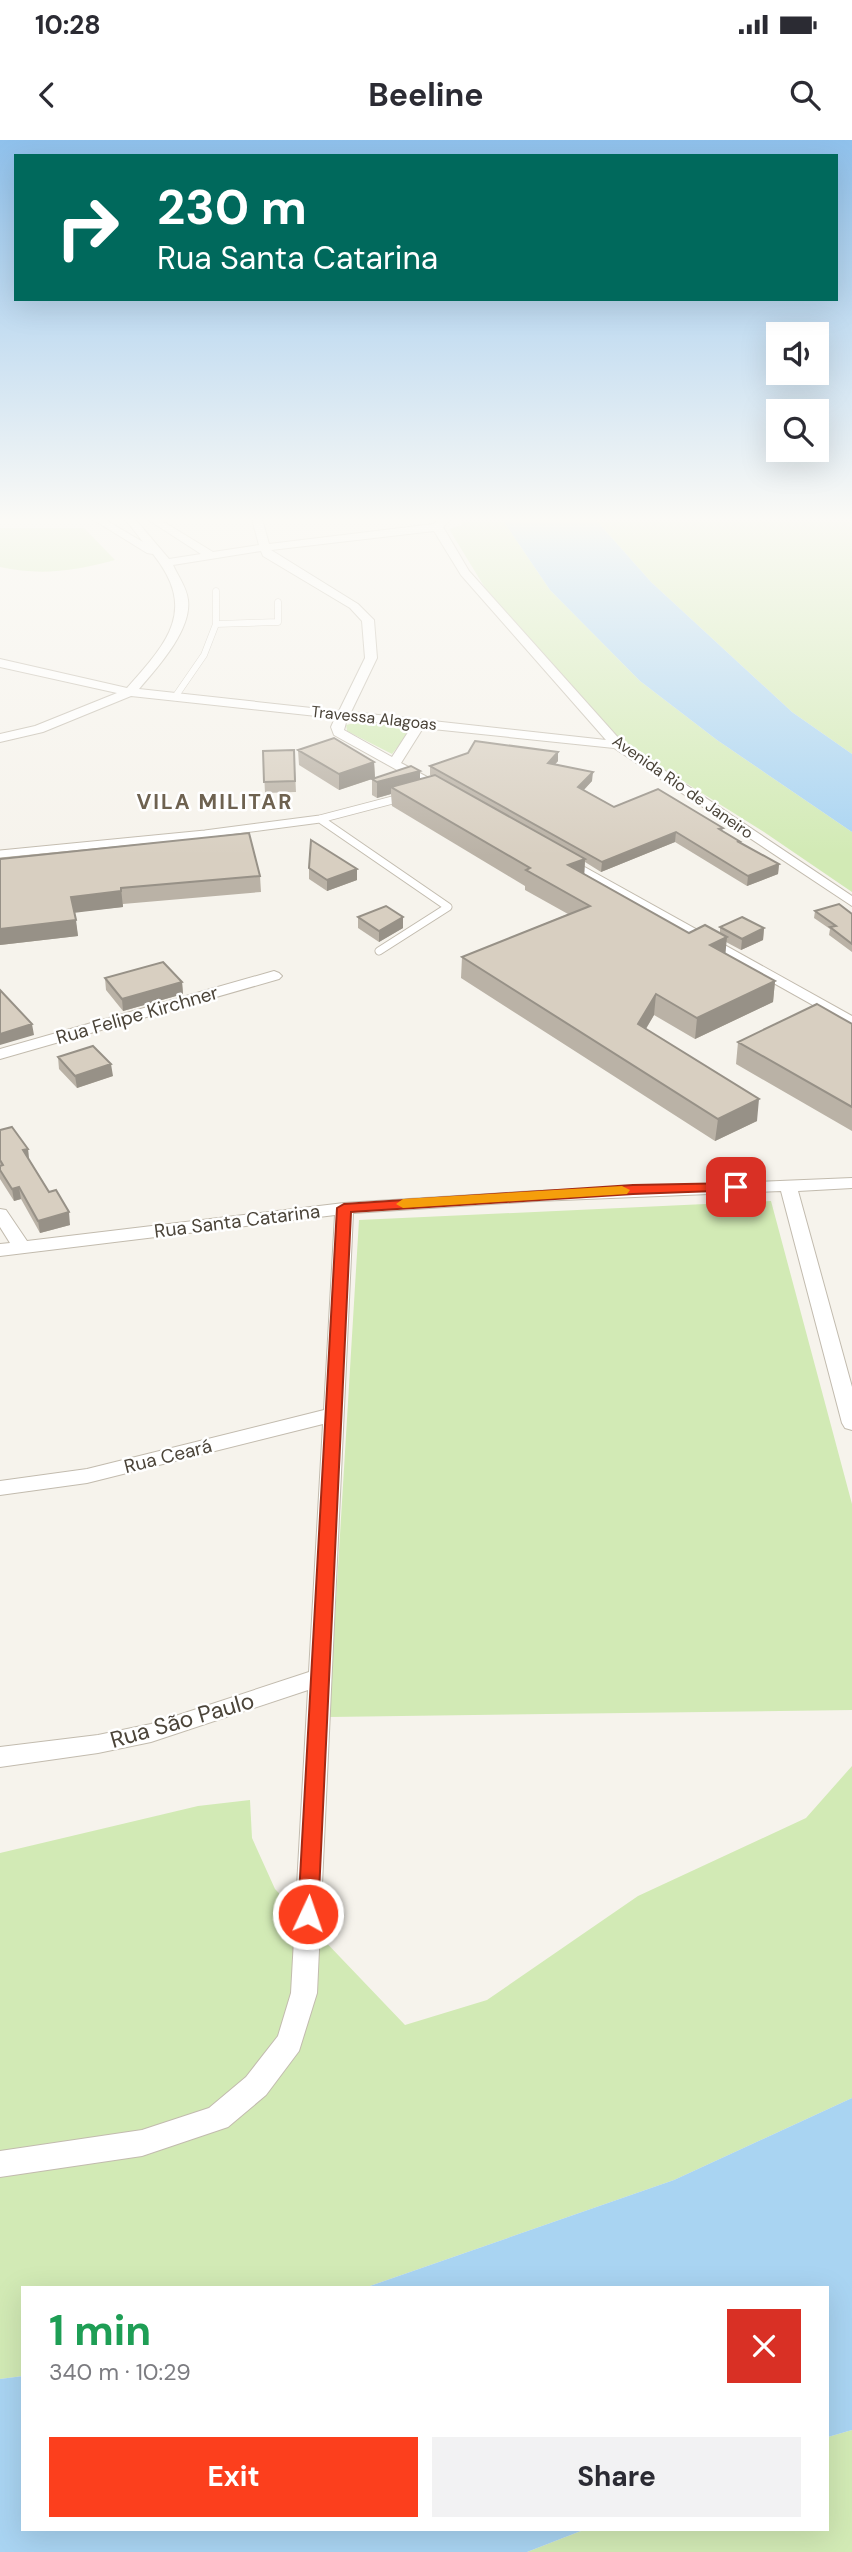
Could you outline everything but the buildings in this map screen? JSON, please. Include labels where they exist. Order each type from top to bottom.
[{"type":"street","points":[[0,738],[39,729],[130,692],[153,669],[173,632]]},
{"type":"street","points":[[369,632],[371,658],[337,727],[338,732],[437,788]]},
{"type":"street","name":"Avenida Rio de Janeiro","points":[[517,632],[617,745],[852,902]]},
{"type":"street","name":"Travessa Alagoas","points":[[0,663],[130,692],[617,745]]},
{"type":"street","points":[[394,764],[420,723]]},
{"type":"street","points":[[544,849],[852,1022]]},
{"type":"street","name":"Rua Felipe Kirchner","points":[[0,1054],[274,976]]},
{"type":"street","name":"Rua Santa Catarina","points":[[0,1250],[344,1208],[633,1190],[852,1183]]},
{"type":"street","points":[[788,1186],[852,1423]]},
{"type":"street","points":[[0,2164],[142,2143],[218,2118],[256,2086],[290,2042],[304,1993],[344,1208]]},
{"type":"street","points":[[0,1214],[22,1247]]},
{"type":"street","name":"Rua Ceará","points":[[0,1488],[87,1476],[334,1414]]},
{"type":"street","name":"Rua São Paulo","points":[[0,1757],[151,1734],[320,1677]]},
{"type":"lane","points":[[175,696],[204,655],[213,632]]},
{"type":"lane","points":[[0,854],[205,834],[320,818],[411,795]]},
{"type":"lane","points":[[320,818],[448,907],[379,951]]},
{"type":"green space","points":[[516,632],[591,632],[640,681],[717,740],[852,832],[852,892],[764,832],[627,746]]},
{"type":"green space","points":[[705,632],[852,632],[852,754],[792,712]]},
{"type":"green space","points":[[358,722],[403,727],[409,732],[392,754],[347,731],[346,725]]},
{"type":"green space","points":[[771,1201],[852,1504],[852,1710],[329,1717],[359,1220]]},
{"type":"green space","points":[[852,1766],[852,2098],[674,2180],[370,2286],[21,2286],[21,2376],[0,2379],[0,1853],[198,1806],[250,1800],[252,1838],[275,1889],[405,2025],[487,2000],[638,1896],[806,1818]]},
{"type":"green space","points":[[852,2430],[852,2552],[527,2552],[581,2531],[829,2531],[829,2437]]},
{"type":"water","points":[[591,632],[705,632],[792,712],[852,754],[852,832],[717,740],[640,681]]},
{"type":"water","points":[[852,2098],[852,2430],[829,2437],[829,2286],[370,2286],[674,2180]]},
{"type":"water","points":[[21,2376],[21,2531],[581,2531],[527,2552],[0,2552],[0,2379]]},
{"type":"slow traffic","points":[[403,1204],[622,1190]]},
{"type":"district","name":"VILA MILITAR","points":[[215,802]]},
{"type":"route","points":[[308,1914],[344,1208],[633,1190],[736,1187]]}]
